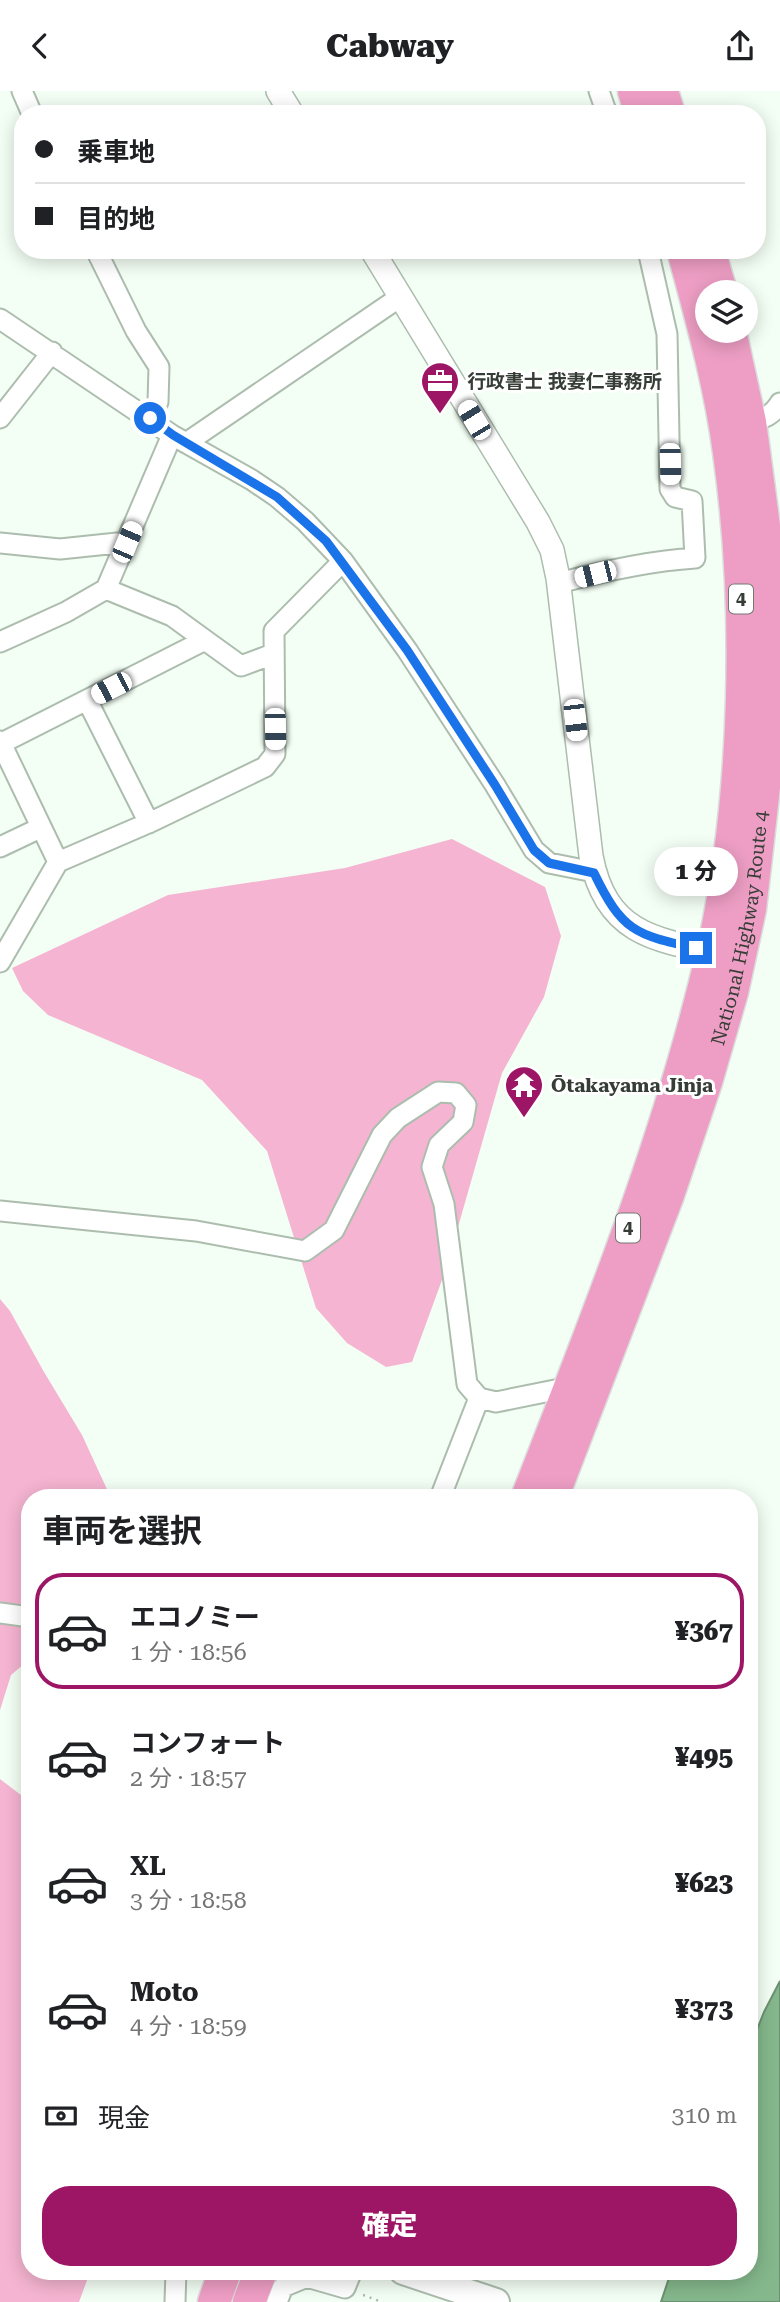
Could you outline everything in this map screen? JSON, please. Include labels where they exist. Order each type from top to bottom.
[{"type":"highway","name":"National Highway Route 4","points":[[555,1489],[668,1195],[706,1082],[726,954],[728,863],[741,719],[741,585],[737,515],[729,449],[714,372],[685,259]]},
{"type":"highway","points":[[712,259],[718,280]]},
{"type":"highway","name":"National Highway Route 4","points":[[530,1489],[659,1145],[684,1061],[726,954],[750,909],[761,814],[772,669],[767,549],[750,422],[733,343]]},
{"type":"highway","points":[[214,2302],[222,2280]]},
{"type":"highway","points":[[249,2302],[258,2280]]},
{"type":"main road","points":[[432,2280],[496,2302]]},
{"type":"street","points":[[100,259],[136,331],[159,367],[158,402],[150,418]]},
{"type":"street","points":[[377,259],[538,522],[552,550],[559,583],[594,873],[610,906],[630,928],[661,941],[726,954]]},
{"type":"street","points":[[559,583],[614,569],[663,560],[695,558],[692,501],[675,497],[670,489],[667,334],[650,259]]},
{"type":"street","points":[[0,642],[66,612],[106,589],[179,439],[400,297]]},
{"type":"street","points":[[0,319],[179,439],[277,497],[326,541],[407,650],[534,850],[549,863],[594,873]]},
{"type":"street","points":[[0,418],[52,352]]},
{"type":"street","points":[[750,422],[768,416],[780,403]]},
{"type":"street","points":[[0,543],[60,549],[127,542]]},
{"type":"street","points":[[0,962],[58,862],[149,823],[265,767],[275,754],[274,631],[342,561]]},
{"type":"street","points":[[106,589],[172,617],[241,666],[273,654]]},
{"type":"street","points":[[58,862],[0,743],[205,640]]},
{"type":"street","points":[[87,700],[149,823]]},
{"type":"street","points":[[0,847],[40,828]]},
{"type":"street","points":[[0,1211],[196,1231],[305,1251],[334,1230],[382,1135],[398,1118],[438,1092],[456,1093],[466,1105],[463,1122],[439,1145],[432,1167],[444,1204],[467,1384],[479,1398],[496,1402],[570,1387]]},
{"type":"street","points":[[444,1489],[479,1398]]},
{"type":"street","points":[[0,1613],[21,1616]]},
{"type":"street","points":[[174,2302],[175,2280]]},
{"type":"street","points":[[277,2302],[283,2287],[300,2280]]},
{"type":"street","points":[[317,2280],[345,2288],[348,2280]]},
{"type":"path","points":[[357,2292],[382,2302]]},
{"type":"shaded area","points":[[452,839],[545,887],[561,936],[544,997],[502,1073],[446,1269],[412,1362],[386,1367],[347,1343],[316,1308],[267,1151],[202,1080],[48,1015],[23,991],[12,968],[168,895],[345,868]]},
{"type":"shaded area","points":[[0,1299],[10,1311],[82,1435],[107,1489],[21,1489],[21,1667],[11,1675],[0,1710]]},
{"type":"shaded area","points":[[0,1779],[21,1795],[21,2280],[87,2280],[79,2302],[0,2302]]},
{"type":"shaded area","points":[[780,1981],[780,2302],[661,2302],[668,2280],[758,2280],[758,2027]]},
{"type":"place","name":"行政書士 我妻仁事務所","points":[[440,415]]},
{"type":"place","name":"Ōtakayama Jinja","points":[[524,1119]]},
{"type":"route","points":[[150,418],[173,435],[277,497],[326,541],[407,650],[534,850],[549,863],[594,873],[610,906],[630,928],[661,941],[696,948]]}]
